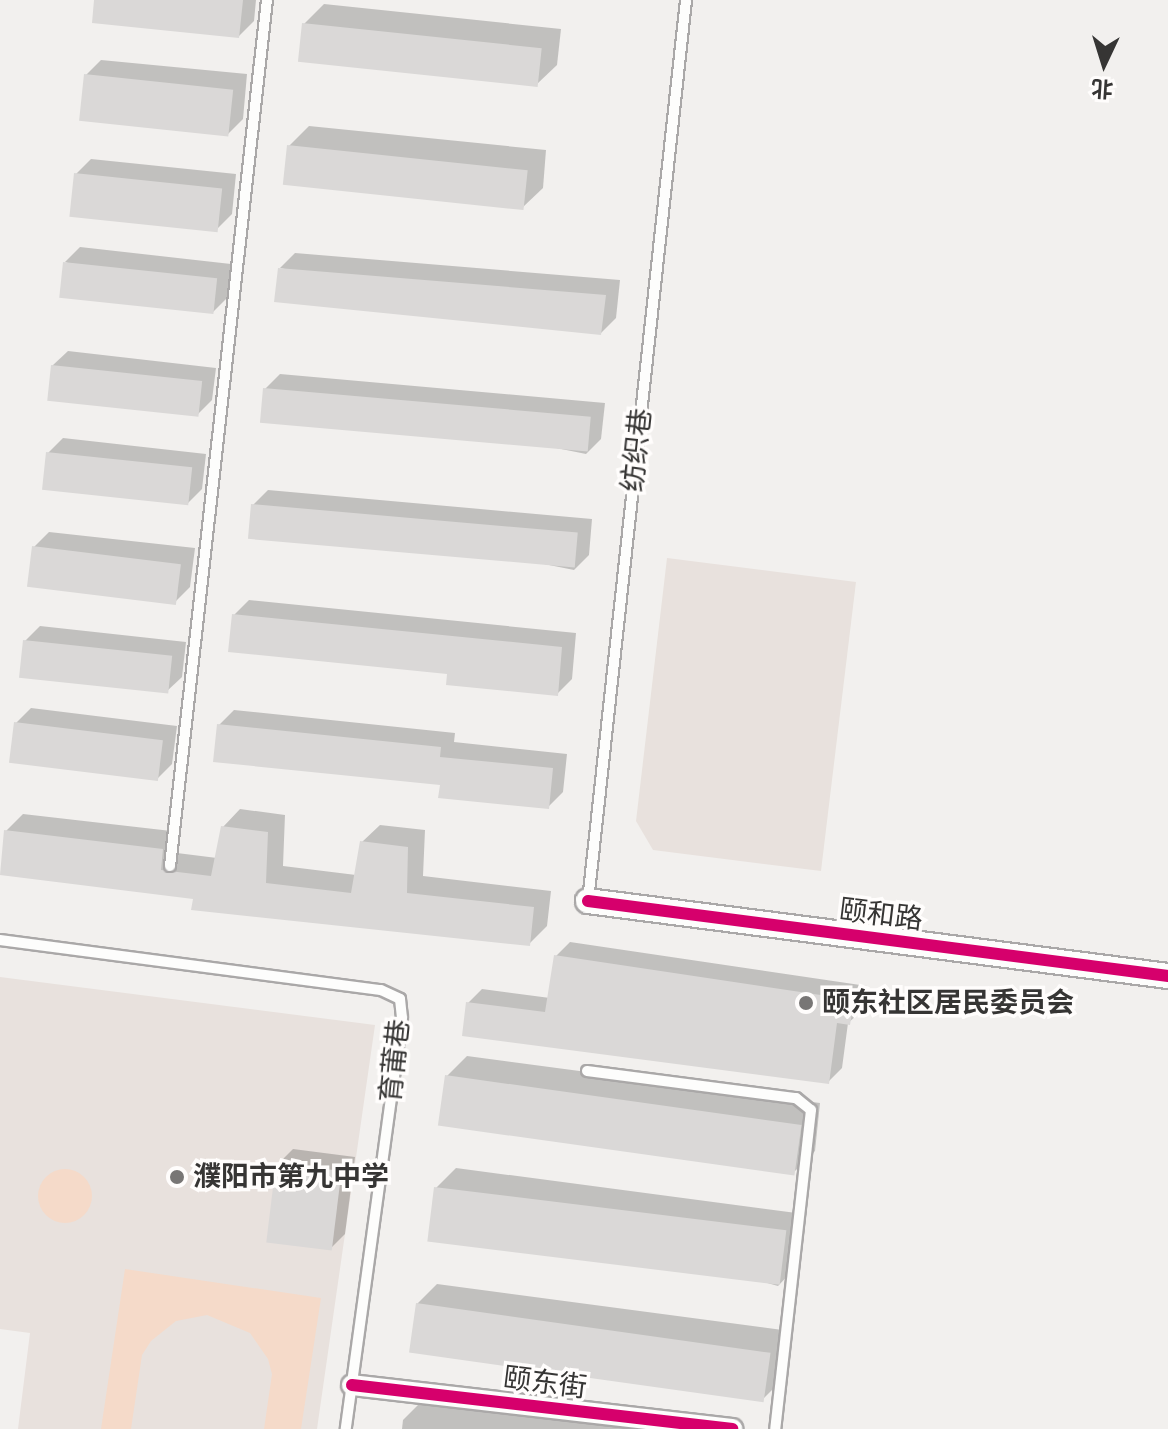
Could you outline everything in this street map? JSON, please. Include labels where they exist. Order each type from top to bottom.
[{"type":"street","name":"颐和路","points":[[588,901],[1168,976]]},
{"type":"street","name":"颐东街","points":[[352,1385],[732,1429]]},
{"type":"lane","points":[[170,866],[267,0]]},
{"type":"lane","name":"纺织巷","points":[[588,901],[686,0]]},
{"type":"lane","name":"育莆巷","points":[[0,940],[381,990],[400,999],[402,1018],[346,1429]]},
{"type":"lane","points":[[587,1071],[796,1098],[811,1110],[775,1429]]},
{"type":"shaded area","points":[[667,558],[856,582],[821,871],[653,850],[636,821]]},
{"type":"shaded area","name":"濮阳市第九中学","points":[[0,977],[375,1025],[317,1429],[18,1429],[30,1333],[0,1329]]},
{"type":"shaded area","points":[[65,1169],[84,1177],[92,1196],[84,1215],[65,1223],[46,1215],[38,1196],[46,1177]]},
{"type":"shaded area","points":[[125,1269],[321,1298],[301,1429],[264,1429],[272,1374],[268,1359],[250,1333],[207,1315],[176,1321],[151,1341],[142,1355],[131,1429],[101,1429]]},
{"type":"building","points":[[94,0],[243,0],[239,38],[92,23]]},
{"type":"building","points":[[302,23],[542,48],[538,87],[298,62]]},
{"type":"building","points":[[84,74],[233,90],[228,136],[79,121]]},
{"type":"building","points":[[287,145],[528,170],[523,210],[283,185]]},
{"type":"building","points":[[74,173],[222,189],[218,232],[69,217]]},
{"type":"building","points":[[63,262],[217,278],[213,314],[59,298]]},
{"type":"building","points":[[278,268],[606,295],[601,335],[274,302]]},
{"type":"building","points":[[51,365],[202,381],[198,417],[47,401]]},
{"type":"building","points":[[263,388],[591,417],[588,452],[260,423]]},
{"type":"building","points":[[46,452],[192,467],[188,505],[42,490]]},
{"type":"building","points":[[251,504],[578,533],[575,567],[248,539]]},
{"type":"building","points":[[32,546],[181,564],[176,605],[27,587]]},
{"type":"building","points":[[232,614],[562,647],[558,696],[446,685],[447,674],[228,652]]},
{"type":"building","points":[[23,640],[172,656],[168,693],[19,678]]},
{"type":"building","points":[[14,722],[163,740],[158,781],[9,763]]},
{"type":"building","points":[[217,724],[441,747],[440,757],[553,768],[549,809],[438,798],[440,785],[213,762]]},
{"type":"building","points":[[221,826],[268,832],[266,883],[351,893],[360,841],[408,847],[407,893],[534,907],[530,946],[191,910],[193,899],[0,875],[4,830],[163,849],[161,870],[211,876]]},
{"type":"building","points":[[554,955],[854,1000],[850,1025],[837,1023],[829,1084],[462,1036],[466,1002],[545,1012]]},
{"type":"building","points":[[445,1075],[801,1125],[794,1176],[438,1126]]},
{"type":"building","points":[[276,1163],[342,1171],[332,1250],[266,1242]]},
{"type":"building","points":[[434,1187],[786,1230],[780,1285],[427,1242]]},
{"type":"building","points":[[416,1303],[771,1353],[764,1402],[409,1353]]},
{"type":"cycle path","points":[[588,901],[1168,976]]},
{"type":"cycle path","points":[[352,1385],[732,1429]]},
{"type":"place","name":"颐东社区居民委员会","points":[[806,1003]]},
{"type":"place","name":"濮阳市第九中学","points":[[177,1177]]}]
